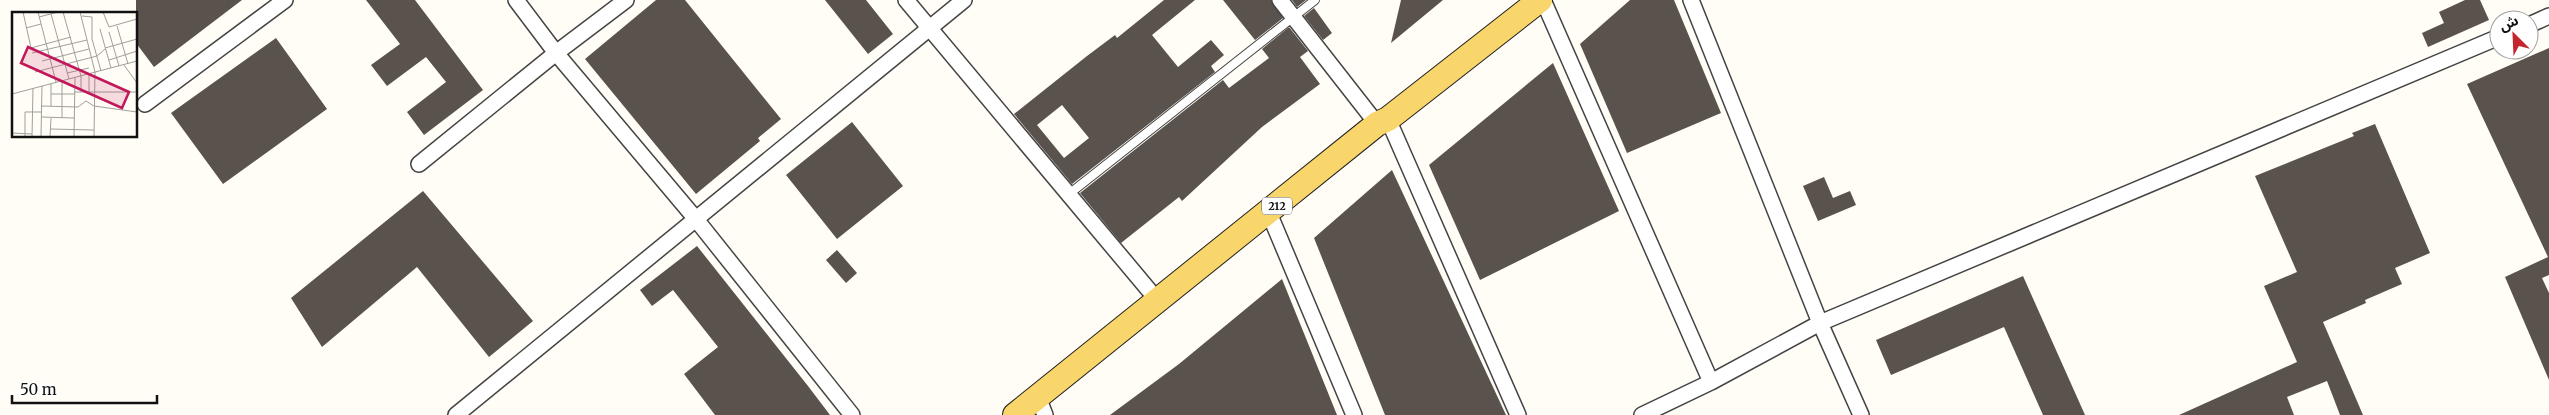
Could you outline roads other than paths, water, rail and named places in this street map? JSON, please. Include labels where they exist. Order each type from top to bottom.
[{"type":"main road","name":"212","points":[[1015,415],[1042,406],[1158,301],[1382,121],[1541,0]]},
{"type":"street","points":[[145,104],[285,0]]},
{"type":"street","points":[[516,0],[556,53],[695,218],[852,415]]},
{"type":"street","points":[[418,164],[556,53],[626,0]]},
{"type":"street","points":[[906,0],[1158,301]]},
{"type":"street","points":[[456,415],[964,0]]},
{"type":"street","points":[[1280,0],[1382,121],[1518,415]]},
{"type":"street","points":[[1541,0],[1711,382]]},
{"type":"street","points":[[1691,0],[1820,323],[1861,415]]},
{"type":"street","points":[[1642,415],[1711,382],[1820,323],[2489,41]]},
{"type":"street","points":[[1269,213],[1354,415]]},
{"type":"lane","points":[[1069,194],[1314,0]]}]
